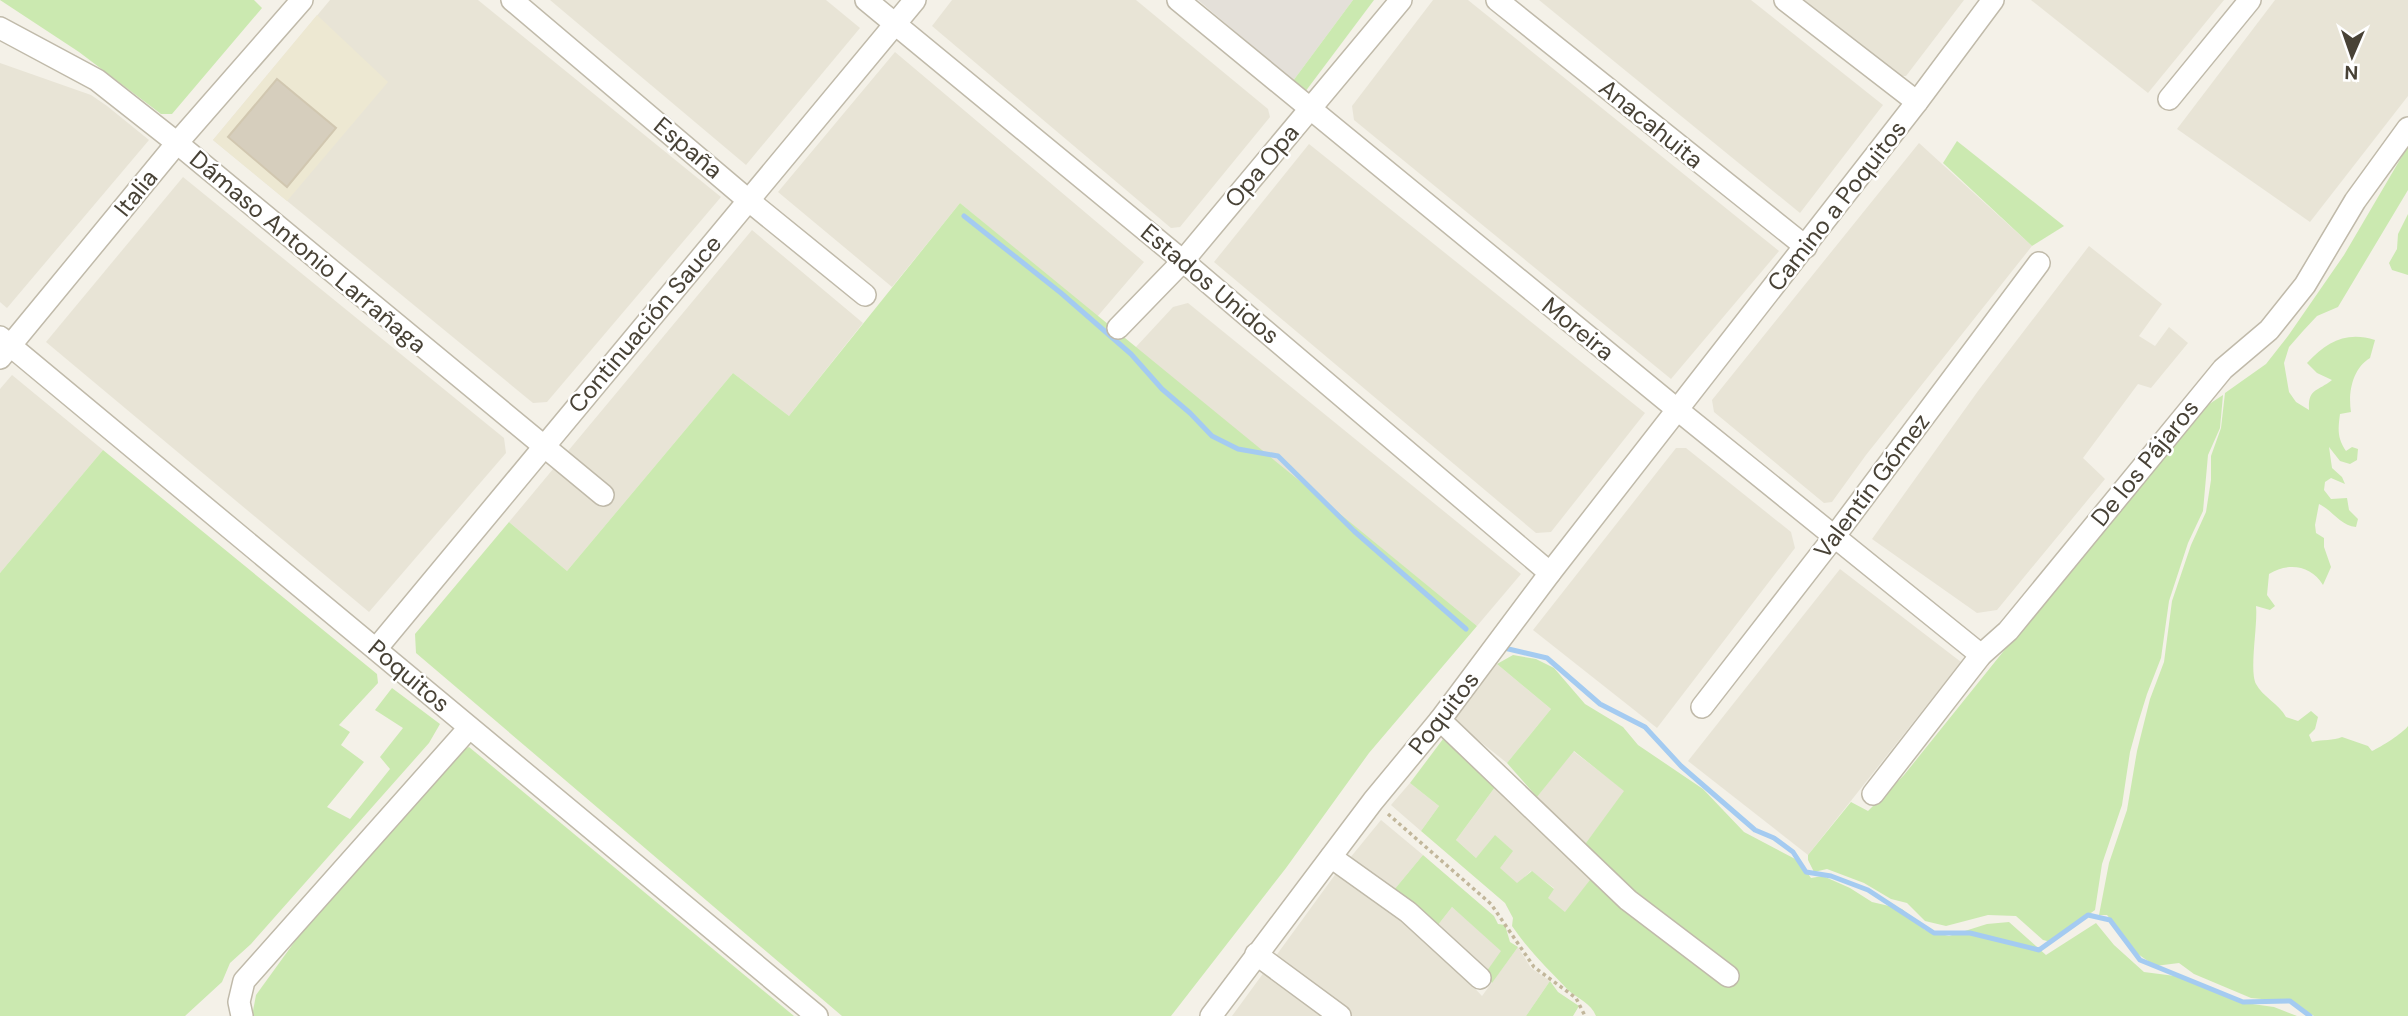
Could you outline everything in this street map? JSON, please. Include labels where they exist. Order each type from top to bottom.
[{"type":"street","name":"España","points":[[512,0],[748,200],[865,295]]},
{"type":"street","name":"Estados Unidos","points":[[866,0],[1183,261],[1550,573]]},
{"type":"street","name":"Continuación Sauce","points":[[376,649],[915,0]]},
{"type":"street","name":"Moreira","points":[[1178,0],[1981,655]]},
{"type":"street","name":"Opa Opa","points":[[1118,328],[1183,261],[1401,0]]},
{"type":"street","name":"Anacahuita","points":[[1497,0],[1806,247]]},
{"type":"street","points":[[1785,0],[1917,102]]},
{"type":"street","name":"Camino a Poquitos","points":[[1679,411],[1993,0]]},
{"type":"street","points":[[2169,99],[2250,0]]},
{"type":"street","name":"Italia","points":[[4,347],[299,1]]},
{"type":"street","name":"Dámaso Antonio Larrañaga","points":[[0,28],[97,80],[603,495]]},
{"type":"street","name":"De los Pájaros","points":[[1873,794],[1981,655],[2008,631],[2222,369],[2269,330],[2305,285],[2355,201],[2408,128]]},
{"type":"street","name":"Valentín Gómez","points":[[1702,707],[1834,537],[2039,263]]},
{"type":"street","name":"Poquitos","points":[[4,347],[376,649],[817,1016]]},
{"type":"street","name":"Poquitos","points":[[1211,1016],[1373,801],[1440,720],[1550,573],[1679,411]]},
{"type":"street","points":[[1440,720],[1628,900],[1728,976]]},
{"type":"street","points":[[242,1016],[239,1002],[244,981],[469,727]]},
{"type":"street","points":[[1331,857],[1408,912],[1480,978]]},
{"type":"street","points":[[1256,954],[1340,1016]]},
{"type":"path","points":[[1373,801],[1491,904],[1534,967],[1576,999],[1585,1016]]},
{"type":"shaded area","points":[[330,0],[478,0],[721,197],[547,402],[533,403],[213,140]]},
{"type":"shaded area","points":[[550,0],[826,0],[860,28],[746,165]]},
{"type":"shaded area","points":[[952,0],[1136,0],[1268,109],[1270,117],[1180,227],[1171,228],[932,26]]},
{"type":"shaded area","points":[[1198,0],[1353,0],[1293,81]]},
{"type":"shaded area","points":[[1433,0],[1468,0],[1779,251],[1671,379],[1354,120],[1352,106]]},
{"type":"shaded area","points":[[1539,0],[1751,0],[1883,105],[1800,213]]},
{"type":"shaded area","points":[[1804,0],[1964,0],[1906,76],[1900,76]]},
{"type":"shaded area","points":[[2031,0],[2224,0],[2148,93]]},
{"type":"shaded area","points":[[2275,0],[2408,0],[2408,96],[2310,222],[2177,129]]},
{"type":"shaded area","points":[[317,15],[388,82],[287,201],[213,140]]},
{"type":"shaded area","points":[[895,52],[1144,262],[1097,317],[960,203],[892,287],[778,192]]},
{"type":"shaded area","points":[[0,63],[91,95],[149,140],[7,308],[0,302]]},
{"type":"shaded area","points":[[1919,143],[2032,246],[1866,455],[1832,502],[1824,503],[1714,412],[1712,400]]},
{"type":"shaded area","points":[[1309,144],[1645,413],[1551,532],[1536,533],[1214,262]]},
{"type":"shaded area","points":[[183,177],[504,438],[506,453],[369,612],[46,342]]},
{"type":"shaded area","points":[[752,230],[863,323],[789,416],[733,373],[567,571],[509,522]]},
{"type":"shaded area","points":[[2089,246],[2162,304],[2139,336],[2155,346],[2169,327],[2188,343],[2151,388],[2138,384],[2083,458],[2105,479],[1997,610],[1977,613],[1872,539],[1978,391]]},
{"type":"shaded area","points":[[1188,303],[1521,574],[1477,626],[1135,348],[1173,307]]},
{"type":"shaded area","points":[[12,375],[103,450],[0,573],[0,389]]},
{"type":"shaded area","points":[[1676,448],[1686,448],[1791,532],[1795,548],[1657,728],[1533,630]]},
{"type":"shaded area","points":[[1840,569],[1961,662],[1808,855],[1688,761]]},
{"type":"shaded area","points":[[1497,664],[1551,709],[1507,763],[1453,720]]},
{"type":"shaded area","points":[[1573,751],[1625,791],[1583,847],[1537,797]]},
{"type":"shaded area","points":[[1410,783],[1439,806],[1421,831],[1391,805]]},
{"type":"shaded area","points":[[1498,783],[1593,876],[1566,913],[1547,898],[1554,888],[1531,871],[1517,884],[1499,868],[1495,836],[1476,858],[1456,840]]},
{"type":"shaded area","points":[[1381,820],[1423,855],[1394,890],[1350,858]]},
{"type":"shaded area","points":[[1337,872],[1415,925],[1482,996],[1518,947],[1531,968],[1550,981],[1526,1016],[1232,1016]]},
{"type":"shaded area","points":[[1452,907],[1502,951],[1484,975],[1434,930]]},
{"type":"green space","points":[[0,0],[254,0],[262,8],[172,114],[161,114],[79,52]]},
{"type":"green space","points":[[1353,0],[1374,0],[1305,92],[1293,81]]},
{"type":"green space","points":[[1957,141],[2064,226],[2032,246],[1943,163]]},
{"type":"green space","points":[[2408,146],[2408,190],[2338,307],[2317,316],[2289,347],[2284,363],[2289,392],[2296,402],[2309,410],[2314,391],[2332,380],[2317,373],[2307,363],[2322,349],[2338,340],[2355,337],[2375,340],[2370,358],[2355,375],[2350,397],[2351,412],[2340,414],[2341,442],[2346,451],[2352,447],[2358,449],[2357,460],[2350,464],[2340,461],[2329,447],[2332,468],[2345,484],[2331,478],[2325,482],[2324,490],[2331,499],[2347,498],[2349,510],[2358,519],[2356,527],[2346,524],[2319,504],[2316,533],[2324,538],[2324,547],[2331,567],[2323,585],[2306,570],[2291,567],[2276,570],[2269,574],[2267,595],[2275,606],[2270,610],[2256,606],[2253,669],[2256,684],[2286,717],[2298,721],[2311,711],[2318,717],[2315,729],[2309,735],[2312,742],[2342,737],[2368,746],[2372,751],[2392,740],[2408,726],[2408,1016],[2314,1016],[2292,1002],[2251,998],[2194,974],[2179,963],[2155,966],[2126,944],[2107,915],[2099,915],[2109,863],[2127,810],[2137,751],[2150,699],[2164,662],[2172,601],[2191,545],[2206,512],[2211,480],[2211,456],[2221,428],[2225,393],[2266,364],[2288,336],[2344,255]]},
{"type":"green space","points":[[960,203],[1477,626],[1369,753],[1286,868],[1171,1016],[842,1016],[416,653],[415,634],[509,522],[567,571],[733,373],[789,416]]},
{"type":"green space","points":[[2408,214],[2408,275],[2392,270],[2389,263],[2397,249],[2398,234]]},
{"type":"green space","points":[[2223,395],[2220,428],[2208,455],[2203,511],[2188,543],[2169,601],[2161,658],[2130,752],[2122,805],[2102,864],[2095,910],[2051,942],[2043,940],[2016,916],[1988,915],[1946,926],[1925,921],[1907,903],[1891,899],[1864,883],[1827,869],[1814,872],[1808,855],[1851,802],[1868,811],[1904,775],[2194,414]]},
{"type":"green space","points":[[103,450],[377,674],[378,683],[339,725],[350,732],[341,745],[364,762],[327,807],[350,819],[390,769],[380,757],[403,728],[375,710],[392,688],[440,724],[429,743],[251,944],[230,963],[222,982],[185,1016],[0,1016],[0,573]]},
{"type":"green space","points":[[1513,655],[1536,659],[1554,668],[1585,704],[1623,727],[1638,745],[1703,789],[1744,832],[1799,861],[1811,878],[1823,876],[1872,902],[1902,909],[1925,930],[1949,936],[1987,924],[2009,922],[2046,955],[2096,923],[2114,945],[2144,972],[2175,976],[2245,1003],[2274,1007],[2297,1016],[1596,1016],[1525,943],[1512,926],[1513,918],[1505,903],[1421,831],[1439,806],[1410,783],[1443,739],[1472,766],[1498,783],[1456,840],[1476,858],[1495,835],[1513,851],[1500,868],[1517,883],[1532,871],[1554,889],[1548,898],[1565,912],[1593,876],[1583,847],[1624,791],[1574,751],[1537,797],[1507,763],[1551,709],[1497,664]]},
{"type":"green space","points":[[469,747],[794,1016],[252,1016],[256,995],[298,937],[461,752]]},
{"type":"green space","points":[[1423,855],[1494,916],[1498,924],[1505,925],[1510,942],[1518,947],[1492,983],[1484,975],[1501,951],[1452,907],[1434,930],[1394,890]]},
{"type":"green space","points":[[1550,981],[1558,992],[1579,1006],[1573,1016],[1526,1016]]},
{"type":"building","points":[[277,79],[336,128],[287,187],[228,137]]},
{"type":"waterway","points":[[964,216],[1061,293],[1131,354],[1162,389],[1212,436],[1238,449],[1278,456],[1354,531],[1466,629]]},
{"type":"waterway","points":[[1500,647],[1547,658],[1600,704],[1645,727],[1681,766],[1755,830],[1774,838],[1793,852],[1806,872],[1831,876],[1868,890],[1934,933],[1970,933],[2039,950],[2088,915],[2110,920],[2140,960],[2243,1002],[2290,1001],[2310,1016]]}]
